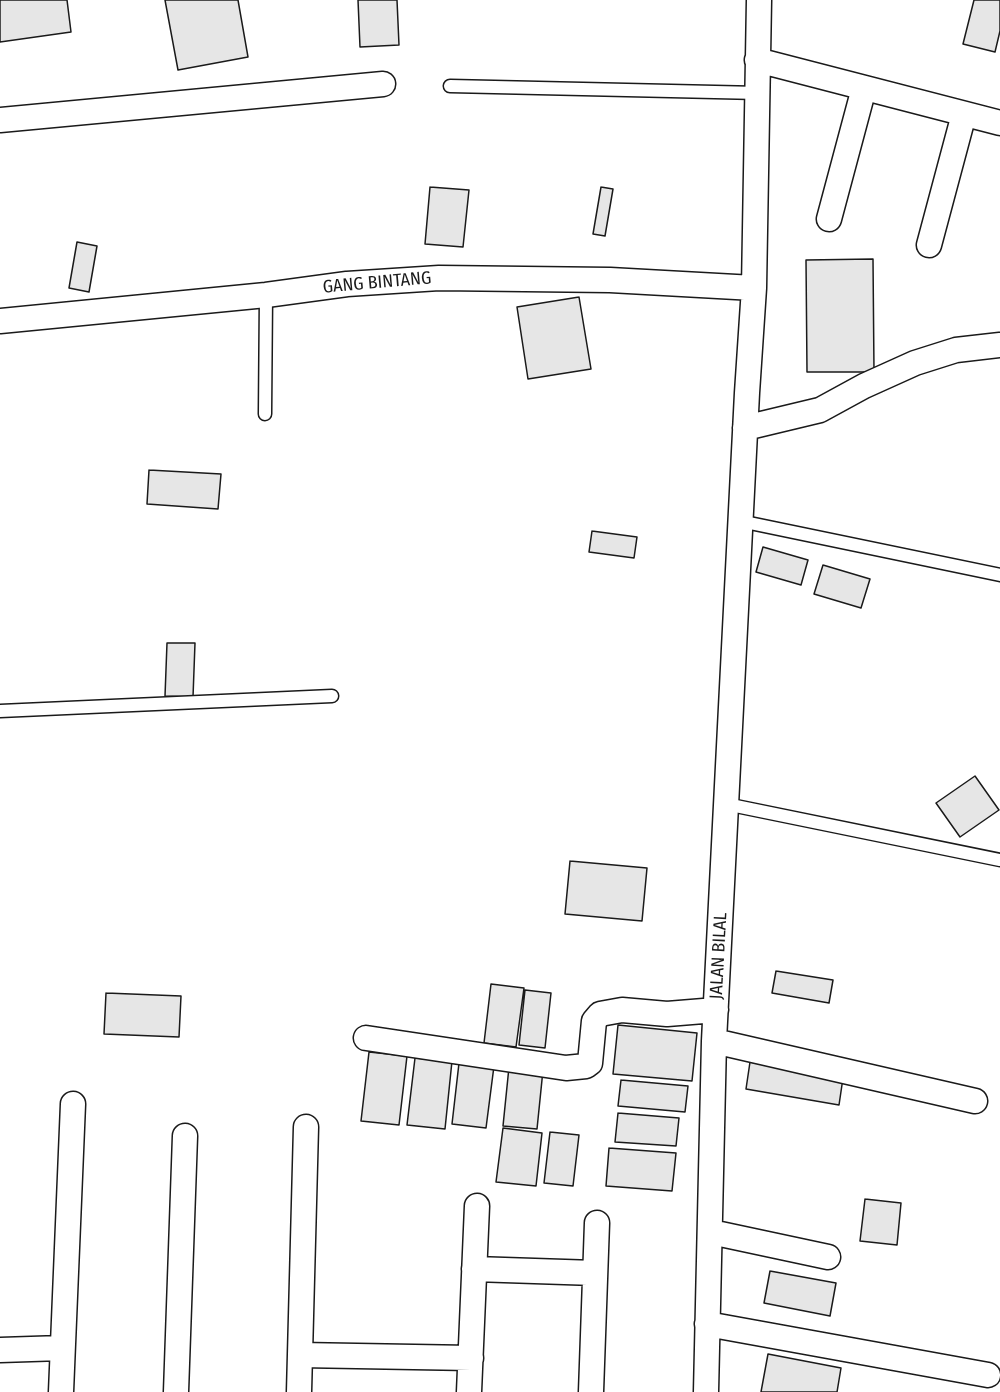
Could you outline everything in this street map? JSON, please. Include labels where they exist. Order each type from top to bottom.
[{"type":"street","name":"JALAN BILAL","points":[[706,1392],[714,1041],[754,288],[759,0]]},
{"type":"street","points":[[757,60],[1000,123]]},
{"type":"street","points":[[0,120],[383,84]]},
{"type":"street","points":[[829,219],[864,88]]},
{"type":"street","points":[[929,245],[964,114]]},
{"type":"street","name":"GANG BINTANG","points":[[0,321],[266,295],[347,284],[439,278],[610,280],[754,288]]},
{"type":"street","points":[[746,428],[820,410],[864,386],[915,363],[956,350],[1000,345]]},
{"type":"street","points":[[366,1038],[566,1068],[586,1066],[590,1063],[594,1021],[600,1014],[622,1010],[667,1014],[716,1010]]},
{"type":"street","points":[[714,1041],[975,1101]]},
{"type":"street","points":[[61,1392],[73,1104]]},
{"type":"street","points":[[299,1392],[306,1127]]},
{"type":"street","points":[[176,1392],[185,1136]]},
{"type":"street","points":[[469,1392],[477,1206]]},
{"type":"street","points":[[591,1392],[597,1223]]},
{"type":"street","points":[[711,1232],[828,1257]]},
{"type":"street","points":[[474,1269],[595,1273]]},
{"type":"street","points":[[707,1324],[988,1375]]},
{"type":"street","points":[[0,1350],[62,1348]]},
{"type":"street","points":[[300,1355],[471,1358]]},
{"type":"lane","points":[[450,86],[759,93]]},
{"type":"lane","points":[[265,414],[266,295]]},
{"type":"lane","points":[[740,521],[1000,575]]},
{"type":"lane","points":[[0,711],[332,696]]},
{"type":"lane","points":[[726,804],[1000,860]]},
{"type":"building","points":[[0,0],[67,0],[71,32],[0,42]]},
{"type":"building","points":[[165,0],[238,0],[248,57],[178,70]]},
{"type":"building","points":[[358,0],[397,0],[399,45],[360,47]]},
{"type":"building","points":[[974,0],[1000,0],[1000,31],[995,52],[963,44]]},
{"type":"building","points":[[430,187],[469,190],[463,247],[425,244]]},
{"type":"building","points":[[601,187],[613,189],[605,236],[593,234]]},
{"type":"building","points":[[77,242],[97,246],[89,292],[69,288]]},
{"type":"building","points":[[873,259],[874,372],[807,372],[806,260]]},
{"type":"building","points":[[579,297],[591,369],[528,379],[517,307]]},
{"type":"building","points":[[149,470],[221,474],[218,509],[147,504]]},
{"type":"building","points":[[592,531],[637,537],[634,558],[589,552]]},
{"type":"building","points":[[763,547],[808,560],[801,585],[756,572]]},
{"type":"building","points":[[823,565],[870,579],[861,608],[814,594]]},
{"type":"building","points":[[167,643],[195,643],[193,697],[165,696]]},
{"type":"building","points":[[975,776],[999,810],[960,837],[936,803]]},
{"type":"building","points":[[570,861],[647,868],[642,921],[565,914]]},
{"type":"building","points":[[776,971],[833,980],[829,1003],[772,993]]},
{"type":"building","points":[[491,984],[524,988],[516,1047],[484,1043]]},
{"type":"building","points":[[525,990],[551,993],[545,1048],[519,1045]]},
{"type":"building","points":[[106,993],[181,996],[179,1037],[104,1034]]},
{"type":"building","points":[[618,1025],[697,1033],[692,1081],[613,1074]]},
{"type":"building","points":[[369,1052],[407,1056],[399,1125],[361,1121]]},
{"type":"building","points":[[415,1058],[452,1061],[445,1129],[407,1125]]},
{"type":"building","points":[[750,1062],[843,1078],[839,1105],[746,1089]]},
{"type":"building","points":[[459,1063],[494,1066],[486,1128],[452,1124]]},
{"type":"building","points":[[509,1067],[543,1070],[537,1129],[503,1126]]},
{"type":"building","points":[[621,1080],[688,1086],[685,1112],[618,1106]]},
{"type":"building","points":[[618,1113],[679,1118],[676,1146],[615,1142]]},
{"type":"building","points":[[503,1128],[542,1133],[536,1186],[496,1182]]},
{"type":"building","points":[[550,1132],[579,1135],[573,1186],[544,1183]]},
{"type":"building","points":[[609,1148],[676,1153],[672,1191],[606,1186]]},
{"type":"building","points":[[865,1199],[901,1203],[897,1245],[860,1241]]},
{"type":"building","points":[[770,1271],[836,1283],[830,1316],[764,1303]]},
{"type":"building","points":[[768,1354],[841,1368],[837,1392],[761,1392]]}]
